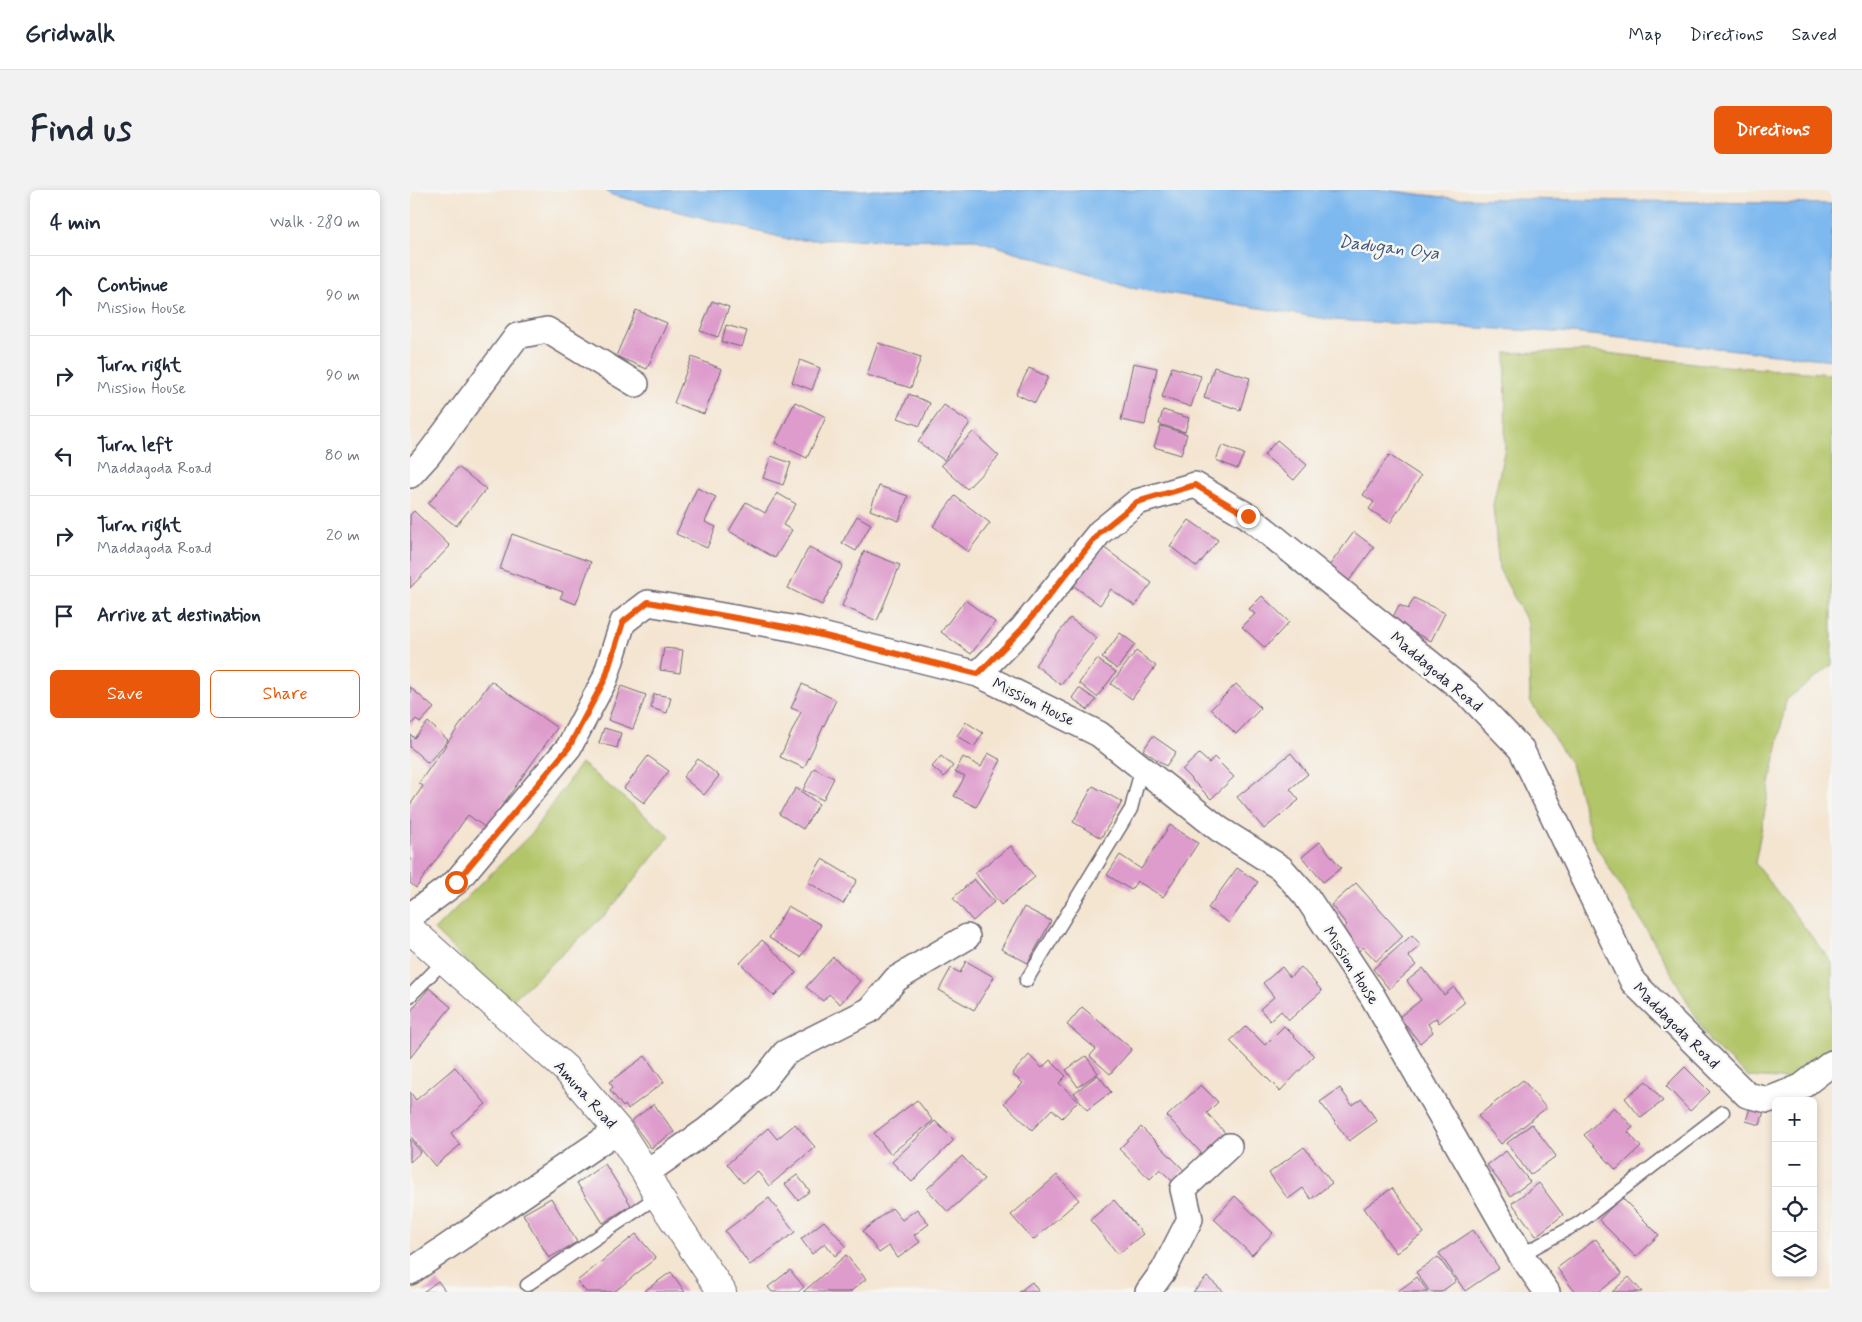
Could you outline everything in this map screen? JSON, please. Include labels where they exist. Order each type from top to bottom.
[{"type":"street","points":[[410,475],[517,336],[547,330],[636,384]]},
{"type":"street","name":"Maddagoda Road","points":[[978,674],[1022,629],[1100,532],[1137,502],[1195,485],[1248,516],[1468,694],[1521,749],[1633,982],[1747,1095],[1768,1100],[1801,1087],[1832,1063]]},
{"type":"street","name":"Mission House","points":[[410,916],[456,882],[569,747],[605,679],[623,622],[648,602],[797,629],[978,674],[1099,734],[1142,766],[1219,829],[1281,868],[1306,896],[1373,996],[1521,1255],[1547,1292]]},
{"type":"street","name":"Amuna Road","points":[[410,929],[566,1069],[618,1130],[722,1292]]},
{"type":"street","points":[[652,1184],[707,1130],[759,1086],[785,1053],[870,1010],[896,980],[967,938]]},
{"type":"street","points":[[410,1272],[618,1130]]},
{"type":"street","points":[[1148,1292],[1164,1270],[1190,1219],[1183,1189],[1229,1146]]},
{"type":"lane","points":[[1026,981],[1131,809],[1142,766]]},
{"type":"lane","points":[[410,996],[445,960]]},
{"type":"lane","points":[[1521,1255],[1579,1223],[1723,1112]]},
{"type":"lane","points":[[528,1286],[652,1184]]},
{"type":"green space","points":[[1589,351],[1712,365],[1832,374],[1832,665],[1786,700],[1755,863],[1832,963],[1832,1048],[1794,1080],[1749,1077],[1711,1044],[1658,949],[1593,841],[1571,764],[1530,701],[1528,623],[1499,569],[1493,505],[1505,447],[1506,353]]},
{"type":"green space","points":[[581,763],[670,836],[608,912],[509,1003],[434,930],[531,834]]},
{"type":"water","name":"Dadugan Oya","points":[[605,190],[1385,190],[1451,198],[1832,204],[1832,360],[1572,333],[1333,320],[1131,287],[973,239],[792,240],[612,195]]},
{"type":"building","points":[[712,301],[729,307],[718,337],[700,331]]},
{"type":"building","points":[[636,310],[667,323],[647,369],[616,356]]},
{"type":"building","points":[[726,325],[747,331],[742,347],[722,342]]},
{"type":"building","points":[[878,343],[921,357],[911,388],[867,375]]},
{"type":"building","points":[[692,357],[722,369],[704,414],[674,403]]},
{"type":"building","points":[[800,360],[820,368],[812,390],[792,382]]},
{"type":"building","points":[[1133,363],[1157,368],[1145,425],[1121,420]]},
{"type":"building","points":[[1172,367],[1201,376],[1191,407],[1162,397]]},
{"type":"building","points":[[1214,367],[1250,378],[1240,410],[1204,398]]},
{"type":"building","points":[[1029,368],[1048,377],[1035,403],[1016,394]]},
{"type":"building","points":[[909,394],[930,403],[920,426],[898,418]]},
{"type":"building","points":[[795,402],[826,417],[807,458],[775,443]]},
{"type":"building","points":[[944,405],[970,423],[944,460],[918,442]]},
{"type":"building","points":[[1163,410],[1189,418],[1185,432],[1159,424]]},
{"type":"building","points":[[1161,426],[1187,434],[1181,455],[1154,447]]},
{"type":"building","points":[[973,432],[999,456],[967,489],[941,465]]},
{"type":"building","points":[[1277,440],[1307,465],[1294,480],[1264,455]]},
{"type":"building","points":[[1222,445],[1244,454],[1237,469],[1216,460]]},
{"type":"building","points":[[1389,455],[1421,476],[1390,523],[1369,509],[1374,502],[1363,495]]},
{"type":"building","points":[[771,456],[791,463],[783,485],[763,478]]},
{"type":"building","points":[[458,467],[486,489],[456,526],[428,504]]},
{"type":"building","points":[[879,486],[908,496],[899,521],[870,510]]},
{"type":"building","points":[[697,488],[716,497],[705,522],[716,527],[707,548],[676,534]]},
{"type":"building","points":[[777,493],[796,504],[783,525],[792,530],[775,558],[729,531],[746,502],[765,513]]},
{"type":"building","points":[[955,496],[990,523],[968,552],[933,526]]},
{"type":"building","points":[[414,511],[450,546],[410,588],[410,515]]},
{"type":"building","points":[[857,516],[871,524],[856,551],[842,543]]},
{"type":"building","points":[[1189,520],[1218,540],[1197,567],[1170,546]]},
{"type":"building","points":[[1354,532],[1374,547],[1346,585],[1326,570]]},
{"type":"building","points":[[512,534],[591,562],[576,604],[560,598],[563,592],[500,569]]},
{"type":"building","points":[[809,547],[843,565],[822,605],[788,588]]},
{"type":"building","points":[[1103,547],[1152,583],[1135,606],[1111,589],[1100,605],[1074,586]]},
{"type":"building","points":[[864,551],[900,565],[877,621],[842,606]]},
{"type":"building","points":[[1262,596],[1289,622],[1265,648],[1242,627],[1255,614],[1249,609]]},
{"type":"building","points":[[1414,598],[1445,613],[1431,641],[1391,621],[1399,605],[1408,609]]},
{"type":"building","points":[[965,600],[995,622],[971,654],[941,632]]},
{"type":"building","points":[[1070,618],[1097,638],[1061,685],[1035,665]]},
{"type":"building","points":[[1120,633],[1135,644],[1117,669],[1102,658]]},
{"type":"building","points":[[664,648],[683,650],[680,673],[660,670]]},
{"type":"building","points":[[1136,651],[1156,666],[1132,699],[1111,684]]},
{"type":"building","points":[[1097,659],[1116,672],[1097,697],[1079,683]]},
{"type":"building","points":[[491,681],[557,728],[486,828],[468,815],[416,888],[410,883],[410,805],[423,786],[419,783]]},
{"type":"building","points":[[802,684],[836,700],[804,768],[780,757],[801,712],[791,708]]},
{"type":"building","points":[[1236,684],[1261,708],[1236,734],[1211,709]]},
{"type":"building","points":[[621,686],[646,695],[633,729],[608,720]]},
{"type":"building","points":[[410,687],[434,708],[420,723],[416,719],[410,726]]},
{"type":"building","points":[[1079,688],[1096,700],[1088,710],[1072,698]]},
{"type":"building","points":[[654,694],[671,697],[667,713],[651,708]]},
{"type":"building","points":[[428,722],[448,740],[428,763],[410,747],[410,734],[414,738]]},
{"type":"building","points":[[966,722],[983,733],[974,747],[957,736]]},
{"type":"building","points":[[604,728],[621,733],[617,748],[599,743]]},
{"type":"building","points":[[1153,736],[1176,752],[1166,766],[1143,750]]},
{"type":"building","points":[[988,753],[1001,760],[976,807],[954,796],[965,776],[955,772],[963,757],[981,767]]},
{"type":"building","points":[[1291,753],[1308,774],[1290,789],[1299,800],[1264,829],[1237,797]]},
{"type":"building","points":[[1199,754],[1209,763],[1214,757],[1234,777],[1211,799],[1182,770]]},
{"type":"building","points":[[648,756],[669,771],[644,803],[624,788]]},
{"type":"building","points":[[941,756],[953,766],[944,777],[932,767]]},
{"type":"building","points":[[698,759],[719,776],[704,795],[683,777]]},
{"type":"building","points":[[814,768],[834,778],[823,800],[803,790]]},
{"type":"building","points":[[1093,786],[1122,802],[1101,838],[1073,822]]},
{"type":"building","points":[[796,788],[819,804],[803,829],[779,814]]},
{"type":"building","points":[[1170,825],[1198,843],[1163,897],[1137,881],[1131,890],[1107,875],[1120,855],[1141,869]]},
{"type":"building","points":[[1320,842],[1341,868],[1323,882],[1302,857]]},
{"type":"building","points":[[1011,846],[1035,877],[1001,905],[975,873]]},
{"type":"building","points":[[822,859],[857,880],[843,904],[808,882]]},
{"type":"building","points":[[1237,868],[1258,882],[1229,923],[1208,908]]},
{"type":"building","points":[[974,879],[994,902],[973,921],[953,898]]},
{"type":"building","points":[[1356,883],[1403,936],[1376,961],[1363,947],[1358,952],[1340,931],[1347,925],[1331,905]]},
{"type":"building","points":[[788,906],[821,925],[801,957],[769,938]]},
{"type":"building","points":[[1024,907],[1051,921],[1028,963],[1001,949]]},
{"type":"building","points":[[1412,935],[1421,945],[1408,956],[1416,965],[1389,989],[1373,969]]},
{"type":"building","points":[[762,940],[796,973],[774,996],[740,963]]},
{"type":"building","points":[[833,957],[860,981],[840,1004],[829,994],[823,1001],[806,987]]},
{"type":"building","points":[[966,961],[994,977],[974,1010],[939,990],[951,968],[960,973]]},
{"type":"building","points":[[1282,967],[1290,977],[1301,967],[1322,991],[1289,1020],[1281,1011],[1270,1021],[1260,1009],[1274,997],[1263,983]]},
{"type":"building","points":[[1423,968],[1444,995],[1454,987],[1465,1002],[1439,1023],[1436,1018],[1428,1024],[1433,1032],[1420,1043],[1399,1017],[1421,1000],[1407,981]]},
{"type":"building","points":[[429,988],[451,1007],[410,1058],[410,1012]]},
{"type":"building","points":[[1082,1007],[1132,1049],[1110,1074],[1090,1056],[1096,1049],[1067,1025]]},
{"type":"building","points":[[1246,1026],[1265,1045],[1284,1026],[1314,1056],[1280,1091],[1230,1041]]},
{"type":"building","points":[[1029,1055],[1042,1068],[1050,1060],[1066,1076],[1059,1083],[1078,1101],[1062,1118],[1052,1109],[1032,1130],[1004,1103],[1023,1083],[1012,1074]]},
{"type":"building","points":[[645,1056],[664,1082],[628,1109],[625,1105],[623,1107],[610,1090],[613,1087],[609,1082]]},
{"type":"building","points":[[1086,1056],[1098,1073],[1078,1087],[1066,1070]]},
{"type":"building","points":[[455,1067],[486,1104],[451,1133],[460,1145],[435,1166],[410,1136],[410,1092],[416,1100]]},
{"type":"building","points":[[1685,1067],[1710,1092],[1690,1111],[1666,1086]]},
{"type":"building","points":[[1098,1075],[1111,1092],[1087,1110],[1074,1093]]},
{"type":"building","points":[[1523,1080],[1546,1108],[1501,1144],[1478,1116]]},
{"type":"building","points":[[1646,1081],[1663,1101],[1641,1118],[1625,1098]]},
{"type":"building","points":[[1201,1085],[1218,1102],[1207,1113],[1227,1135],[1204,1156],[1167,1116]]},
{"type":"building","points":[[1340,1088],[1352,1105],[1362,1099],[1377,1121],[1349,1141],[1320,1102]]},
{"type":"building","points":[[917,1100],[933,1121],[890,1154],[874,1133]]},
{"type":"building","points":[[654,1104],[674,1132],[651,1148],[631,1121]]},
{"type":"building","points":[[1614,1107],[1633,1127],[1628,1132],[1641,1147],[1616,1170],[1584,1135]]},
{"type":"building","points":[[1750,1108],[1764,1111],[1760,1125],[1746,1121]]},
{"type":"building","points":[[935,1121],[954,1140],[912,1182],[892,1162]]},
{"type":"building","points":[[795,1124],[815,1147],[769,1186],[757,1171],[743,1183],[727,1164],[768,1128],[777,1139]]},
{"type":"building","points":[[1532,1124],[1556,1156],[1530,1175],[1507,1143]]},
{"type":"building","points":[[1141,1127],[1184,1170],[1172,1181],[1160,1169],[1150,1179],[1119,1149]]},
{"type":"building","points":[[410,1139],[421,1152],[410,1162]]},
{"type":"building","points":[[1304,1147],[1332,1183],[1311,1199],[1303,1188],[1288,1199],[1269,1173]]},
{"type":"building","points":[[1506,1151],[1530,1182],[1510,1196],[1487,1165]]},
{"type":"building","points":[[962,1156],[984,1179],[948,1212],[927,1189]]},
{"type":"building","points":[[605,1164],[631,1205],[603,1223],[577,1183]]},
{"type":"building","points":[[797,1175],[810,1191],[798,1200],[785,1184]]},
{"type":"building","points":[[1057,1175],[1079,1200],[1033,1240],[1011,1215]]},
{"type":"building","points":[[1539,1183],[1563,1215],[1536,1236],[1512,1203]]},
{"type":"building","points":[[1392,1188],[1424,1233],[1396,1253],[1364,1208]]},
{"type":"building","points":[[1235,1196],[1273,1233],[1252,1255],[1214,1219]]},
{"type":"building","points":[[1621,1197],[1659,1235],[1636,1257],[1599,1220]]},
{"type":"building","points":[[551,1198],[577,1242],[549,1258],[523,1214]]},
{"type":"building","points":[[769,1198],[795,1232],[750,1265],[725,1231]]},
{"type":"building","points":[[1114,1200],[1143,1234],[1118,1254],[1090,1220]]},
{"type":"building","points":[[892,1208],[902,1220],[917,1209],[929,1224],[914,1235],[920,1242],[898,1258],[889,1246],[879,1253],[863,1231]]},
{"type":"building","points":[[824,1221],[846,1246],[835,1256],[825,1243],[812,1254],[801,1239]]},
{"type":"building","points":[[1473,1230],[1499,1268],[1465,1291],[1439,1253]]},
{"type":"building","points":[[636,1234],[656,1258],[614,1292],[586,1292],[577,1281]]},
{"type":"building","points":[[1596,1239],[1622,1274],[1599,1292],[1575,1292],[1557,1268]]},
{"type":"building","points":[[846,1255],[866,1279],[850,1292],[803,1292]]},
{"type":"building","points":[[1438,1257],[1456,1281],[1441,1292],[1430,1292],[1416,1272]]},
{"type":"building","points":[[790,1270],[804,1287],[798,1292],[772,1292],[768,1287]]},
{"type":"building","points":[[671,1272],[685,1292],[643,1292]]},
{"type":"building","points":[[1207,1277],[1224,1292],[1193,1292]]},
{"type":"building","points":[[1417,1277],[1428,1292],[1397,1292]]},
{"type":"building","points":[[1629,1277],[1642,1292],[1612,1292]]},
{"type":"building","points":[[438,1281],[446,1292],[423,1292]]},
{"type":"building","points":[[1032,1282],[1039,1292],[1019,1292]]},
{"type":"route","points":[[456,882],[569,747],[605,679],[623,622],[648,602],[797,629],[978,674],[1022,629],[1100,532],[1137,502],[1195,485],[1248,516]]}]
